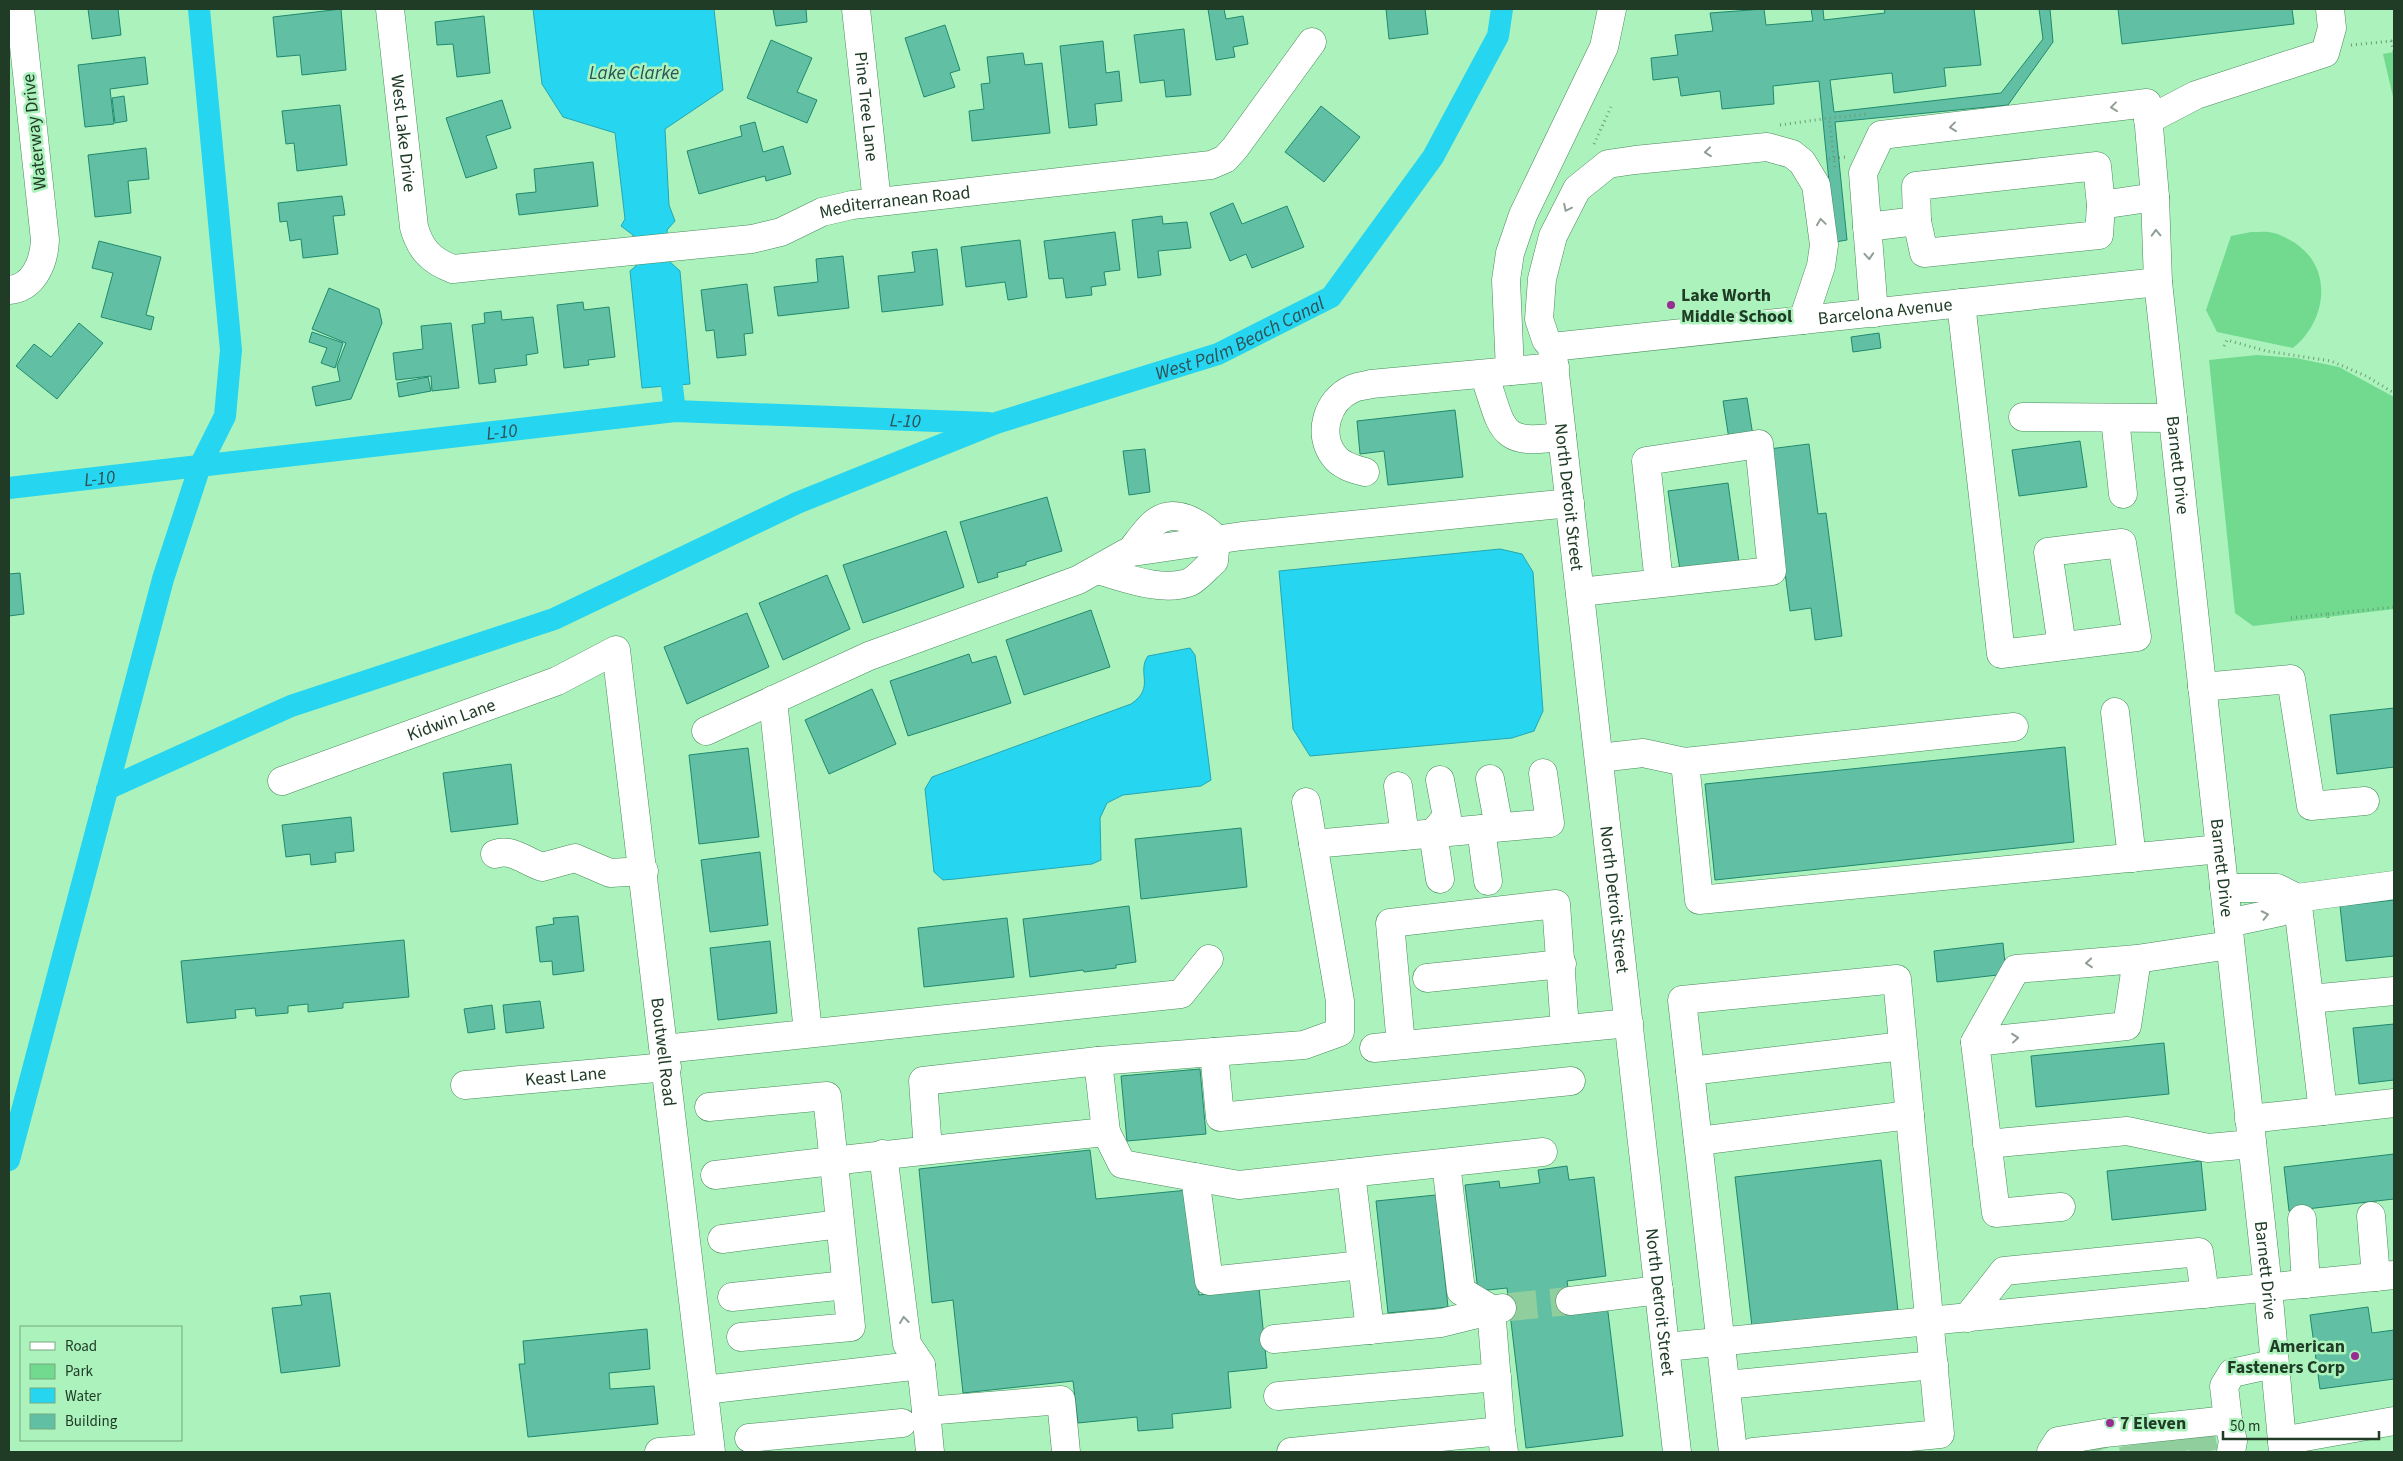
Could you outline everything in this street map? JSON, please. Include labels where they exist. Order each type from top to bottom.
[{"type":"street","name":"Waterway Drive","points":[[9,290],[15,290],[28,282],[38,270],[44,256],[45,240],[20,9]]},
{"type":"street","name":"West Lake Drive","points":[[390,9],[414,227],[418,242],[426,254]]},
{"type":"street","name":"Pine Tree Lane","points":[[856,9],[876,202]]},
{"type":"street","points":[[1562,436],[1521,440],[1509,434],[1501,421],[1497,373],[1506,280],[1510,253],[1523,215],[1604,48],[1612,9]]},
{"type":"street","points":[[1874,313],[1863,173],[1881,135],[2147,103],[2148,120],[2196,94],[2325,53],[2332,28],[2330,9]]},
{"type":"street","name":"Mediterranean Road","points":[[426,254],[438,264],[453,269],[767,236],[782,232],[822,212],[852,205],[1211,165],[1225,159],[1235,148],[1312,42]]},
{"type":"street","name":"Barnett Drive","points":[[2148,120],[2158,282],[2268,1288],[2273,1364],[2282,1447]]},
{"type":"street","points":[[1554,357],[1539,319],[1542,279],[1553,236],[1577,189],[1608,164],[1767,147],[1792,154],[1802,162],[1816,185],[1824,245],[1821,266],[1803,320]]},
{"type":"street","points":[[2096,166],[2101,205],[2099,235],[1924,253],[1917,221],[1916,186],[2096,166]]},
{"type":"street","points":[[2101,205],[2154,198]]},
{"type":"street","points":[[1867,227],[1917,221]]},
{"type":"street","name":"Barcelona Avenue","points":[[1365,472],[1348,467],[1334,457],[1325,429],[1328,413],[1337,400],[1352,389],[1371,384],[1497,373],[1554,357],[1803,320],[2158,282]]},
{"type":"street","points":[[1961,303],[2000,654],[2062,646]]},
{"type":"street","name":"North Detroit Street","points":[[1554,357],[1678,1452]]},
{"type":"street","points":[[2023,417],[2173,418]]},
{"type":"street","points":[[2115,418],[2123,494]]},
{"type":"street","points":[[1580,592],[1659,584],[1772,571],[1759,444],[1646,461],[1659,584]]},
{"type":"street","points":[[706,731],[868,656],[1078,580],[1142,550],[1216,539],[1570,504]]},
{"type":"street","points":[[1097,570],[1153,584],[1172,585],[1191,582],[1214,561],[1216,539]]},
{"type":"street","points":[[1142,550],[1153,584]]},
{"type":"street","name":"Kidwin Lane","points":[[282,781],[557,681],[616,650]]},
{"type":"street","name":"Boutwell Road","points":[[616,650],[644,871],[711,1450]]},
{"type":"street","points":[[2202,687],[2291,679],[2310,806],[2365,801]]},
{"type":"street","points":[[773,700],[808,1032]]},
{"type":"street","points":[[2115,712],[2132,858]]},
{"type":"street","points":[[1599,758],[1644,753],[1685,762],[2014,727]]},
{"type":"street","points":[[1685,762],[1699,900],[2220,849]]},
{"type":"street","points":[[1313,844],[1550,823],[1543,774]]},
{"type":"street","points":[[1488,881],[1490,779]]},
{"type":"street","points":[[1440,780],[1447,817],[1433,833],[1440,879]]},
{"type":"street","points":[[1398,786],[1405,836]]},
{"type":"street","points":[[928,1150],[923,1081],[1098,1061],[1304,1045],[1340,1032],[1340,1001],[1306,802]]},
{"type":"street","points":[[495,854],[505,851],[513,853],[542,867],[575,858],[610,873],[644,871]]},
{"type":"street","points":[[2061,1207],[1996,1213],[1975,1042],[2016,970],[2137,959],[2229,934],[2280,912],[2297,898],[2394,885]]},
{"type":"street","points":[[2224,888],[2277,888],[2297,898]]},
{"type":"street","points":[[2297,898],[2323,1111]]},
{"type":"street","points":[[1401,1045],[1390,923],[1556,904],[1562,964],[1565,1029]]},
{"type":"street","name":"Keast Lane","points":[[465,1086],[665,1058],[808,1032],[1180,994],[1209,959]]},
{"type":"street","points":[[1975,1042],[2127,1026],[2137,959]]},
{"type":"street","points":[[1427,978],[1562,964]]},
{"type":"street","points":[[1733,1452],[1682,1000],[1897,979],[1940,1434],[1753,1452]]},
{"type":"street","points":[[2310,999],[2394,991]]},
{"type":"street","points":[[1374,1048],[1565,1029],[1628,1017]]},
{"type":"street","points":[[1690,1071],[1903,1046]]},
{"type":"street","points":[[1214,1052],[1220,1117],[1571,1081]]},
{"type":"street","points":[[1098,1061],[1106,1132],[1122,1164],[1239,1185],[1543,1152]]},
{"type":"street","points":[[709,1107],[827,1096],[851,1327],[741,1337]]},
{"type":"street","points":[[1987,1144],[2127,1132],[2208,1148],[2251,1131],[2323,1111],[2394,1103]]},
{"type":"street","points":[[1698,1141],[1910,1115]]},
{"type":"street","points":[[715,1175],[883,1154],[1106,1132]]},
{"type":"street","points":[[883,1154],[907,1344],[921,1365],[930,1452]]},
{"type":"street","points":[[1446,1163],[1461,1291],[1500,1308]]},
{"type":"street","points":[[1351,1173],[1370,1330]]},
{"type":"street","points":[[1196,1177],[1209,1281],[1362,1265]]},
{"type":"street","points":[[1666,1347],[2385,1276],[2371,1216]]},
{"type":"street","points":[[2302,1219],[2306,1284]]},
{"type":"street","points":[[722,1238],[840,1224]]},
{"type":"street","points":[[1967,1318],[2004,1271],[2199,1252],[2205,1294]]},
{"type":"street","points":[[732,1297],[846,1285]]},
{"type":"street","points":[[1570,1300],[1659,1290]]},
{"type":"street","points":[[1274,1339],[1441,1322],[1500,1308]]},
{"type":"street","points":[[1291,1452],[1503,1442],[1497,1377],[1500,1308]]},
{"type":"street","points":[[2231,1452],[2233,1441],[2228,1420],[2224,1386],[2232,1373],[2273,1364]]},
{"type":"street","points":[[704,1390],[921,1365]]},
{"type":"street","points":[[1726,1386],[1934,1365]]},
{"type":"street","points":[[1278,1396],[1497,1377]]},
{"type":"street","points":[[926,1411],[1061,1400],[1066,1452]]},
{"type":"street","points":[[2051,1452],[2058,1441],[2145,1436],[2228,1420]]},
{"type":"street","points":[[2282,1447],[2394,1421]]},
{"type":"street","points":[[749,1438],[820,1442],[902,1423]]},
{"type":"street","points":[[659,1452],[711,1450]]},
{"type":"path","points":[[2328,40],[2355,46],[2391,41],[2394,52]]},
{"type":"path","points":[[1594,144],[1611,107]]},
{"type":"path","points":[[1777,125],[1876,113]]},
{"type":"path","points":[[1828,118],[1834,158]]},
{"type":"path","points":[[2224,346],[2226,340],[2266,351],[2330,361],[2366,376],[2394,393]]},
{"type":"path","points":[[2291,618],[2328,616],[2394,607]]},
{"type":"green space","points":[[2394,52],[2394,101],[2383,54]]},
{"type":"green space","points":[[2251,232],[2271,232],[2288,239],[2303,249],[2313,262],[2319,276],[2321,291],[2319,307],[2314,322],[2305,336],[2293,348],[2217,332],[2206,310],[2231,236]]},
{"type":"green space","points":[[2257,355],[2296,358],[2339,367],[2394,397],[2394,609],[2253,626],[2235,613],[2209,360]]},
{"type":"water","name":"Lake Clarke","points":[[533,9],[714,9],[723,90],[665,129],[669,205],[675,221],[667,230],[669,261],[680,271],[690,384],[642,388],[630,271],[636,266],[633,235],[621,226],[625,219],[615,133],[563,117],[542,84]]},
{"type":"water","points":[[1500,549],[1522,554],[1533,572],[1543,711],[1534,731],[1512,738],[1310,756],[1293,729],[1279,571]]},
{"type":"water","points":[[1190,648],[1195,655],[1211,780],[1201,786],[1123,795],[1107,803],[1100,818],[1101,860],[1092,864],[943,880],[934,872],[925,789],[932,777],[1131,704],[1143,692],[1144,668],[1148,656]]},
{"type":"building","points":[[88,9],[118,9],[121,35],[92,39]]},
{"type":"building","points":[[341,9],[346,70],[302,75],[300,55],[277,57],[273,17]]},
{"type":"building","points":[[773,9],[806,9],[807,22],[776,26]]},
{"type":"building","points":[[1208,9],[1224,9],[1226,19],[1243,16],[1248,44],[1233,47],[1235,57],[1216,60]]},
{"type":"building","points":[[1386,9],[1425,9],[1428,34],[1389,39]]},
{"type":"building","points":[[1764,9],[1766,25],[1813,21],[1811,9],[1823,9],[1824,20],[1885,13],[1884,9],[1974,9],[1981,65],[1944,68],[1946,86],[1894,93],[1892,73],[1830,80],[1834,112],[2001,93],[2043,39],[2039,9],[2050,9],[2053,42],[2008,105],[1835,122],[1847,240],[1835,242],[1819,81],[1773,86],[1774,104],[1722,109],[1720,91],[1681,96],[1678,77],[1653,80],[1651,58],[1678,55],[1675,35],[1713,31],[1710,13]]},
{"type":"building","points":[[2118,9],[2292,9],[2294,24],[2122,44]]},
{"type":"building","points":[[484,16],[490,73],[457,77],[453,44],[437,45],[435,22]]},
{"type":"building","points":[[945,25],[960,70],[950,73],[955,87],[924,97],[905,38]]},
{"type":"building","points":[[1184,29],[1191,95],[1166,97],[1164,80],[1140,83],[1134,35]]},
{"type":"building","points":[[771,40],[812,58],[797,92],[817,100],[807,123],[747,98]]},
{"type":"building","points":[[1103,41],[1106,73],[1119,71],[1122,101],[1095,104],[1097,125],[1069,128],[1060,46]]},
{"type":"building","points":[[1023,53],[1025,65],[1042,63],[1050,133],[972,141],[969,111],[984,109],[981,84],[990,83],[987,57]]},
{"type":"building","points":[[145,57],[148,84],[110,89],[114,124],[85,127],[78,65]]},
{"type":"building","points":[[124,96],[127,121],[115,123],[112,98]]},
{"type":"building","points":[[502,100],[511,128],[486,136],[497,168],[466,178],[446,118]]},
{"type":"building","points":[[340,105],[347,165],[297,171],[294,143],[286,144],[282,111]]},
{"type":"building","points":[[1321,106],[1360,137],[1324,182],[1285,152]]},
{"type":"building","points":[[755,122],[763,152],[783,146],[791,174],[766,181],[765,176],[699,194],[687,151],[742,136],[740,126]]},
{"type":"building","points":[[146,148],[149,179],[128,181],[131,213],[95,217],[88,155]]},
{"type":"building","points":[[593,162],[598,206],[519,215],[516,194],[536,192],[534,169]]},
{"type":"building","points":[[342,196],[345,215],[333,216],[338,254],[303,258],[301,239],[290,241],[287,221],[280,222],[278,203]]},
{"type":"building","points":[[1233,203],[1242,224],[1287,206],[1304,247],[1252,268],[1246,254],[1230,261],[1210,213]]},
{"type":"building","points":[[1162,216],[1163,224],[1187,222],[1191,248],[1158,251],[1161,275],[1138,278],[1132,220]]},
{"type":"building","points":[[1115,232],[1120,270],[1104,272],[1106,285],[1091,287],[1092,295],[1066,298],[1063,278],[1049,279],[1044,241]]},
{"type":"building","points":[[1020,240],[1027,297],[1008,300],[1005,282],[966,287],[961,247]]},
{"type":"building","points":[[99,241],[161,257],[146,315],[154,317],[151,330],[101,317],[113,273],[92,268]]},
{"type":"building","points":[[937,249],[943,305],[882,312],[878,276],[915,272],[912,252]]},
{"type":"building","points":[[843,256],[849,308],[778,316],[774,287],[818,282],[816,259]]},
{"type":"building","points":[[747,284],[753,333],[744,334],[746,355],[717,358],[714,330],[706,331],[701,290]]},
{"type":"building","points":[[329,288],[379,309],[382,323],[351,399],[316,406],[312,387],[340,381],[337,366],[346,343],[312,329]]},
{"type":"building","points":[[583,302],[584,310],[609,307],[615,357],[588,360],[589,365],[564,368],[557,305]]},
{"type":"building","points":[[501,311],[502,320],[533,317],[538,353],[526,355],[527,365],[494,369],[496,382],[479,384],[472,325],[485,323],[484,313]]},
{"type":"building","points":[[79,323],[103,343],[57,399],[16,366],[34,344],[51,357]]},
{"type":"building","points":[[451,323],[459,388],[432,391],[431,376],[396,380],[393,353],[423,349],[421,326]]},
{"type":"building","points":[[312,332],[343,343],[335,368],[321,363],[327,348],[309,342]]},
{"type":"building","points":[[1879,333],[1881,348],[1853,352],[1851,337]]},
{"type":"building","points":[[428,377],[431,391],[399,397],[397,383]]},
{"type":"building","points":[[1747,398],[1753,436],[1729,439],[1723,401]]},
{"type":"building","points":[[1455,410],[1463,477],[1388,485],[1384,451],[1360,454],[1357,421]]},
{"type":"building","points":[[2080,441],[2087,487],[2019,496],[2012,450]]},
{"type":"building","points":[[1809,444],[1818,514],[1826,513],[1842,636],[1815,640],[1811,608],[1790,611],[1769,449]]},
{"type":"building","points":[[1145,449],[1150,492],[1129,495],[1123,451]]},
{"type":"building","points":[[1728,483],[1739,562],[1680,570],[1668,491]]},
{"type":"building","points":[[1047,497],[1062,551],[1026,562],[1026,565],[997,573],[998,577],[978,583],[960,522]]},
{"type":"building","points":[[946,531],[964,587],[863,623],[843,565]]},
{"type":"building","points":[[20,573],[24,614],[9,616],[9,574]]},
{"type":"building","points":[[827,575],[850,629],[783,660],[759,603]]},
{"type":"building","points":[[1091,610],[1110,667],[1024,695],[1006,640]]},
{"type":"building","points":[[747,613],[769,667],[687,704],[664,647]]},
{"type":"building","points":[[969,654],[972,663],[996,656],[1011,703],[908,736],[890,681]]},
{"type":"building","points":[[872,689],[896,744],[829,774],[805,720]]},
{"type":"building","points":[[2394,708],[2394,767],[2337,774],[2330,715]]},
{"type":"building","points":[[2065,747],[2074,842],[1715,880],[1705,784]]},
{"type":"building","points":[[748,748],[759,837],[699,844],[689,755]]},
{"type":"building","points":[[511,764],[518,824],[451,832],[443,773]]},
{"type":"building","points":[[351,817],[354,851],[335,853],[336,862],[311,865],[310,854],[286,857],[282,825]]},
{"type":"building","points":[[1241,828],[1247,887],[1141,899],[1135,839]]},
{"type":"building","points":[[760,852],[768,925],[710,932],[701,860]]},
{"type":"building","points":[[2394,900],[2394,956],[2346,961],[2340,906]]},
{"type":"building","points":[[1129,906],[1136,962],[1116,965],[1116,968],[1030,977],[1023,919]]},
{"type":"building","points":[[578,916],[584,971],[553,975],[552,961],[540,962],[536,927],[554,924],[553,918]]},
{"type":"building","points":[[1007,918],[1014,977],[924,987],[918,928]]},
{"type":"building","points":[[404,940],[409,997],[343,1003],[343,1008],[308,1012],[308,1004],[288,1006],[288,1013],[256,1016],[255,1008],[235,1010],[236,1018],[187,1023],[181,961]]},
{"type":"building","points":[[770,941],[777,1013],[718,1020],[710,948]]},
{"type":"building","points":[[2003,943],[2006,974],[1937,982],[1934,951]]},
{"type":"building","points":[[540,1001],[544,1028],[506,1033],[503,1005]]},
{"type":"building","points":[[492,1005],[495,1029],[468,1033],[464,1009]]},
{"type":"building","points":[[2394,1024],[2394,1080],[2359,1084],[2353,1028]]},
{"type":"building","points":[[2164,1043],[2169,1094],[2036,1107],[2031,1056]]},
{"type":"building","points":[[1200,1069],[1206,1134],[1127,1141],[1121,1076]]},
{"type":"building","points":[[1090,1150],[1096,1199],[1188,1190],[1199,1295],[1259,1288],[1267,1368],[1228,1372],[1231,1408],[1172,1414],[1173,1428],[1138,1431],[1137,1417],[1078,1423],[1073,1381],[963,1393],[953,1300],[932,1303],[919,1169]]},
{"type":"building","points":[[2394,1154],[2394,1199],[2289,1211],[2284,1167]]},
{"type":"building","points":[[1881,1160],[1898,1311],[1752,1327],[1735,1177]]},
{"type":"building","points":[[2201,1161],[2206,1210],[2112,1220],[2107,1171]]},
{"type":"building","points":[[1567,1166],[1569,1180],[1594,1177],[1606,1276],[1567,1281],[1571,1308],[1607,1304],[1623,1436],[1526,1448],[1507,1288],[1478,1291],[1465,1185],[1499,1181],[1500,1188],[1540,1183],[1538,1170]]},
{"type":"building","points":[[1436,1195],[1448,1307],[1388,1313],[1376,1201]]},
{"type":"building","points":[[330,1293],[340,1366],[281,1373],[272,1308],[302,1305],[300,1296]]},
{"type":"building","name":"American Fasteners Corp","points":[[2368,1307],[2372,1333],[2394,1330],[2394,1379],[2320,1389],[2310,1315]]},
{"type":"building","points":[[647,1329],[650,1369],[609,1373],[610,1389],[654,1386],[658,1424],[528,1437],[519,1364],[525,1364],[523,1341]]},
{"type":"waterway","points":[[9,1160],[163,579],[200,466],[225,416],[231,350],[199,9]]},
{"type":"waterway","name":"West Palm Beach Canal","points":[[107,789],[291,706],[554,619],[797,503],[996,423],[1218,354],[1331,297],[1433,157],[1498,36],[1502,9]]},
{"type":"waterway","points":[[668,355],[675,411]]},
{"type":"waterway","name":"L-10","points":[[9,488],[675,411],[988,423]]},
{"type":"tunnel","points":[[1509,1307],[1570,1301]]},
{"type":"tunnel","points":[[2201,1435],[2204,1452]]},
{"type":"tunnel","points":[[2178,1439],[2181,1452]]},
{"type":"tunnel","points":[[2156,1442],[2157,1452]]},
{"type":"tunnel","points":[[2133,1445],[2134,1452]]},
{"type":"place","name":"Lake Worth Middle School","points":[[1671,305]]},
{"type":"place","name":"American Fasteners Corp","points":[[2355,1356]]},
{"type":"place","name":"7 Eleven","points":[[2110,1423]]}]
